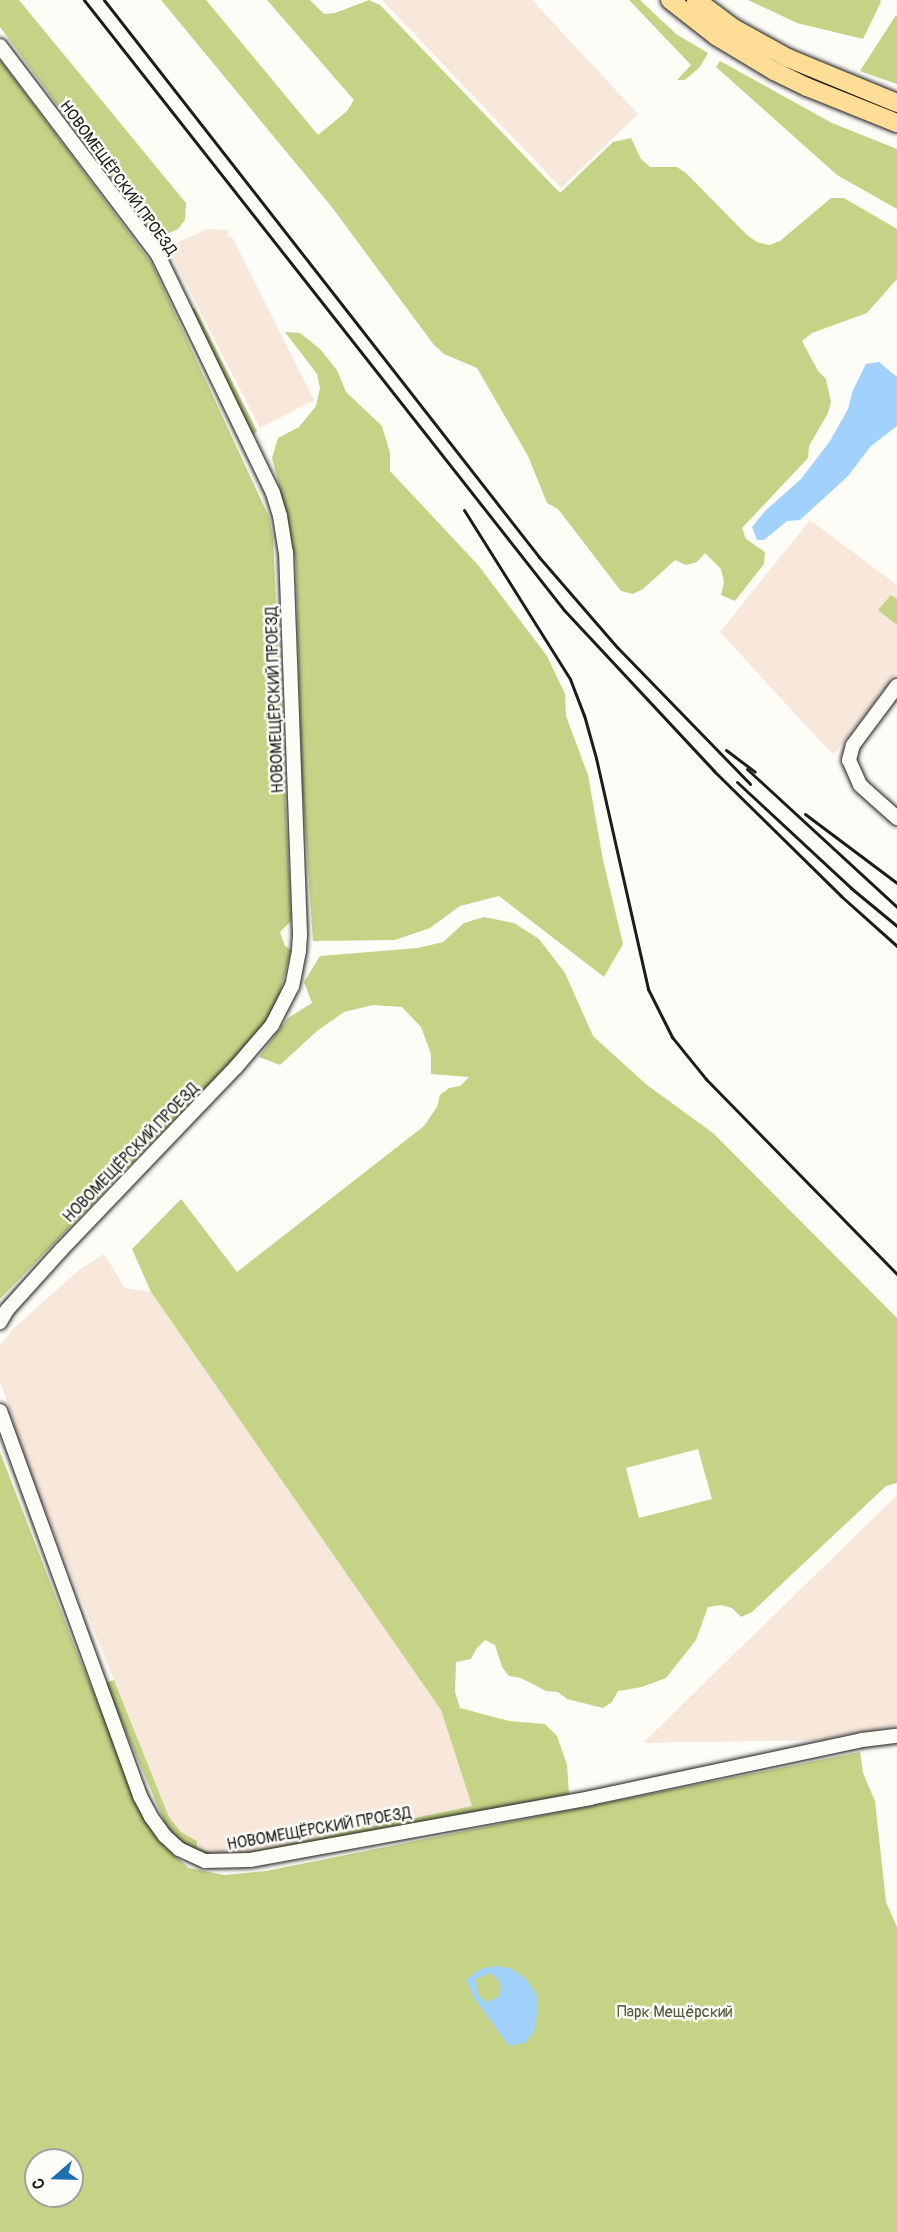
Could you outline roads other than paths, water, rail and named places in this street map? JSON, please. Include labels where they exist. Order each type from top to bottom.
[{"type":"main road","points":[[670,0],[716,36],[774,71],[807,87],[897,123]]},
{"type":"main road","points":[[696,0],[732,27],[788,58],[897,103]]},
{"type":"street","name":"НОВОМЕЩЁРСКИЙ ПРОЕЗД","points":[[0,46],[158,255],[273,493],[280,516],[286,552],[300,942],[292,986],[272,1025],[236,1067],[62,1249],[7,1310],[0,1322]]},
{"type":"street","points":[[897,686],[853,745],[849,760],[860,785],[897,818]]},
{"type":"street","name":"НОВОМЕЩЁРСКИЙ ПРОЕЗД","points":[[0,1411],[140,1796],[151,1817],[165,1836],[179,1849],[205,1861],[233,1862],[297,1852],[590,1798],[862,1740],[897,1736]]},
{"type":"water","points":[[879,362],[897,377],[897,426],[871,446],[848,476],[800,520],[787,521],[764,540],[757,540],[752,527],[765,511],[801,479],[830,441],[848,409],[853,390],[866,364]]},
{"type":"water","points":[[497,1966],[512,1969],[525,1978],[537,1995],[538,2010],[534,2031],[525,2043],[509,2046],[474,1998],[466,1980],[480,1969]],"holes":[[[491,1973],[499,1981],[501,1989],[499,1997],[486,2002],[477,1993],[476,1979]]]},
{"type":"railway","points":[[84,0],[564,610],[714,771],[841,896],[897,946]]},
{"type":"railway","points":[[104,0],[539,557],[617,647],[750,784]]},
{"type":"railway","points":[[464,510],[570,679],[584,715],[596,758],[648,989],[672,1037],[706,1079],[897,1274]]},
{"type":"railway","points":[[726,750],[755,772]]},
{"type":"railway","points":[[747,769],[897,907]]},
{"type":"railway","points":[[737,782],[851,888],[897,926]]},
{"type":"railway","points":[[805,814],[897,883]]},
{"type":"park label","name":"Парк Мещёрский","points":[[675,2012]]}]
